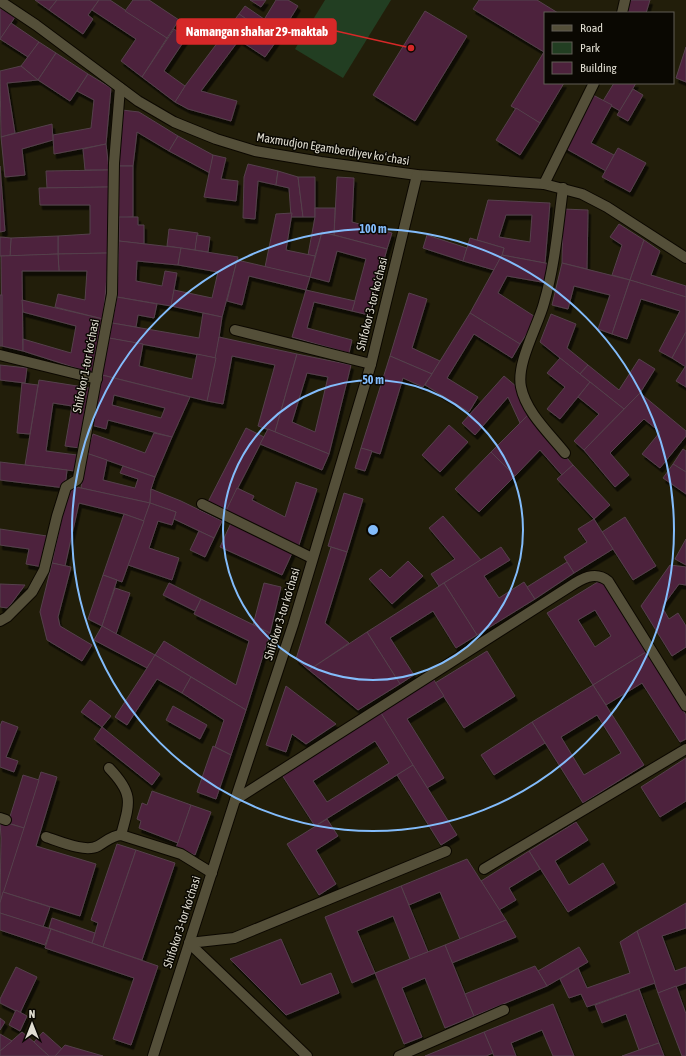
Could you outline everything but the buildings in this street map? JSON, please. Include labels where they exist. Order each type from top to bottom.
[{"type":"street","points":[[622,12],[626,0]]},
{"type":"street","name":"Maxmudjon Egamberdiyev koʻchasi","points":[[0,1],[36,25],[138,101],[174,122],[216,139],[255,151],[321,162],[418,175],[544,184],[563,188],[582,194],[607,207],[686,258]]},
{"type":"street","points":[[544,184],[594,84]]},
{"type":"street","name":"Shifokor 1-tor koʼchasi","points":[[0,621],[32,592],[44,570],[66,486],[78,478],[112,294],[114,163],[120,88]]},
{"type":"street","name":"Shifokor 3-tor koʼchasi","points":[[153,1056],[293,625],[371,364],[418,175]]},
{"type":"street","points":[[563,188],[554,263],[544,303],[523,363],[520,375],[520,386],[524,398],[532,413],[565,453]]},
{"type":"street","points":[[235,330],[371,364]]},
{"type":"street","points":[[0,355],[97,379]]},
{"type":"street","points":[[202,504],[312,558]]},
{"type":"street","points":[[235,800],[569,587],[590,576],[603,577],[608,581],[686,706]]},
{"type":"street","points":[[484,870],[686,749]]},
{"type":"street","points":[[109,768],[120,780],[126,790],[128,798],[127,812],[121,835]]},
{"type":"street","points":[[46,837],[78,847],[90,848],[97,846],[114,836],[121,835],[181,854],[212,873]]},
{"type":"street","points":[[189,943],[234,938],[446,851]]},
{"type":"street","points":[[189,943],[307,1056]]},
{"type":"street","points":[[399,1056],[504,1010]]},
{"type":"green space","points":[[325,0],[391,0],[343,78],[295,49]]},
{"type":"place","name":"Namangan shahar 29-maktab","points":[[411,48]]}]
